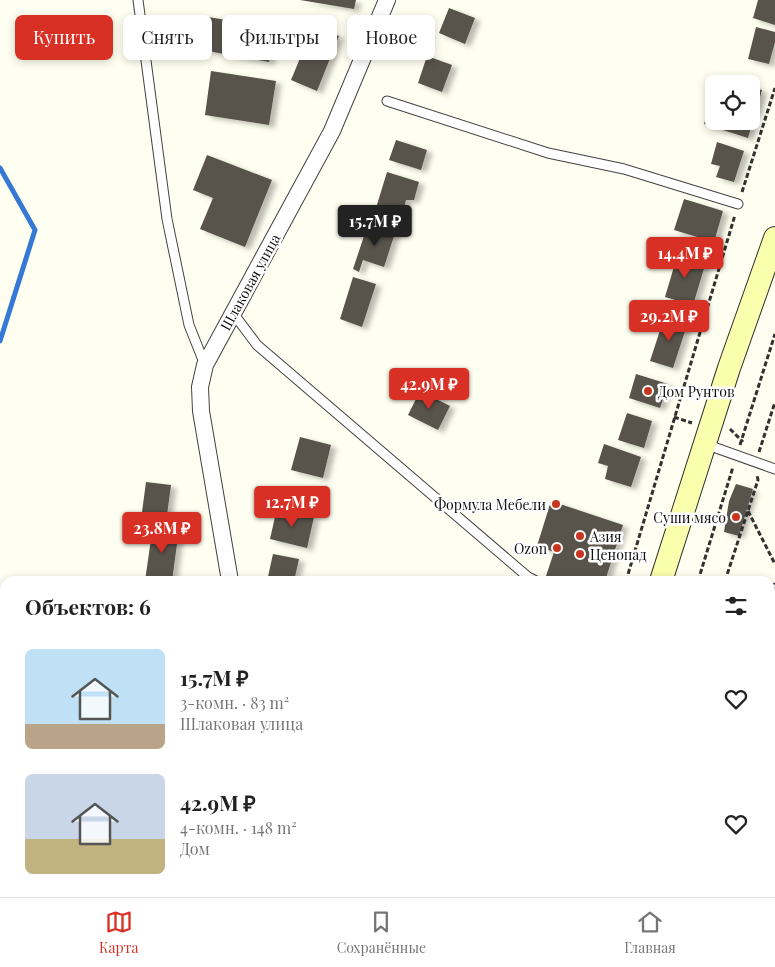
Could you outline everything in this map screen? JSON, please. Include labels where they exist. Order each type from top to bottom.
[{"type":"main road","points":[[663,576],[729,368],[774,242]]},
{"type":"street","name":"Шлаковая улица","points":[[229,576],[201,411],[200,387],[205,365],[332,131],[387,0]]},
{"type":"lane","points":[[138,0],[167,219],[189,325],[205,365]]},
{"type":"lane","points":[[387,101],[548,153],[624,169],[738,204]]},
{"type":"lane","points":[[233,313],[257,345],[527,576]]},
{"type":"lane","points":[[704,444],[775,470]]},
{"type":"path","points":[[627,576],[738,204],[775,88]]},
{"type":"path","points":[[727,576],[758,480],[756,464],[775,402]]},
{"type":"path","points":[[748,510],[775,564]]},
{"type":"path","points":[[700,576],[705,559]]},
{"type":"building","points":[[300,0],[356,0],[354,9]]},
{"type":"building","points":[[758,0],[775,0],[775,25],[753,18]]},
{"type":"building","points":[[449,8],[475,18],[465,44],[439,33]]},
{"type":"building","points":[[212,18],[222,19],[222,54],[212,52]]},
{"type":"building","points":[[756,27],[775,32],[775,42],[769,64],[748,59]]},
{"type":"building","points":[[435,59],[452,65],[442,92],[418,83],[426,60]]},
{"type":"building","points":[[299,60],[329,60],[317,91],[291,80]]},
{"type":"building","points":[[211,71],[276,81],[269,125],[205,115]]},
{"type":"building","points":[[723,130],[750,130],[748,138]]},
{"type":"building","points":[[396,140],[427,150],[421,170],[389,160]]},
{"type":"building","points":[[717,142],[744,151],[734,182],[716,177],[720,166],[711,164]]},
{"type":"building","points":[[207,155],[272,180],[245,247],[200,229],[213,198],[193,190]]},
{"type":"building","points":[[387,172],[419,182],[414,200],[406,200],[402,215],[376,208]]},
{"type":"building","points":[[684,199],[723,211],[714,242],[674,230]]},
{"type":"building","points":[[368,224],[395,233],[384,267],[363,260],[359,272],[353,269]]},
{"type":"building","points":[[678,253],[706,262],[693,305],[665,297]]},
{"type":"building","points":[[353,277],[376,284],[362,327],[340,319]]},
{"type":"building","points":[[665,315],[688,322],[673,368],[650,361]]},
{"type":"building","name":"Дом Рунтов","points":[[636,374],[668,384],[660,408],[629,398]]},
{"type":"building","points":[[420,391],[450,406],[438,430],[408,415]]},
{"type":"building","points":[[627,413],[652,421],[644,448],[618,440]]},
{"type":"building","points":[[300,437],[331,445],[323,478],[291,470]]},
{"type":"building","points":[[604,444],[641,457],[631,487],[605,479],[608,466],[598,463]]},
{"type":"building","points":[[146,482],[171,485],[167,515],[142,512]]},
{"type":"building","name":"Суши мясо","points":[[736,484],[753,489],[739,536],[724,532],[729,501]]},
{"type":"building","name":"Азия","points":[[551,501],[623,525],[607,576],[546,576],[554,552],[537,546]]},
{"type":"building","points":[[277,508],[314,517],[307,548],[270,539]]},
{"type":"building","points":[[153,525],[179,529],[173,576],[146,576]]},
{"type":"building","points":[[273,554],[299,559],[295,576],[268,576]]},
{"type":"waterway","points":[[0,168],[35,230],[0,341]]},
{"type":"place","name":"Дом Рунтов","points":[[648,391]]},
{"type":"place","name":"Формула Мебели","points":[[556,504]]},
{"type":"place","name":"Суши мясо","points":[[736,517]]},
{"type":"place","name":"Азия","points":[[580,536]]},
{"type":"place","name":"Ozon","points":[[557,548]]},
{"type":"place","name":"Ценопад","points":[[580,554]]}]
